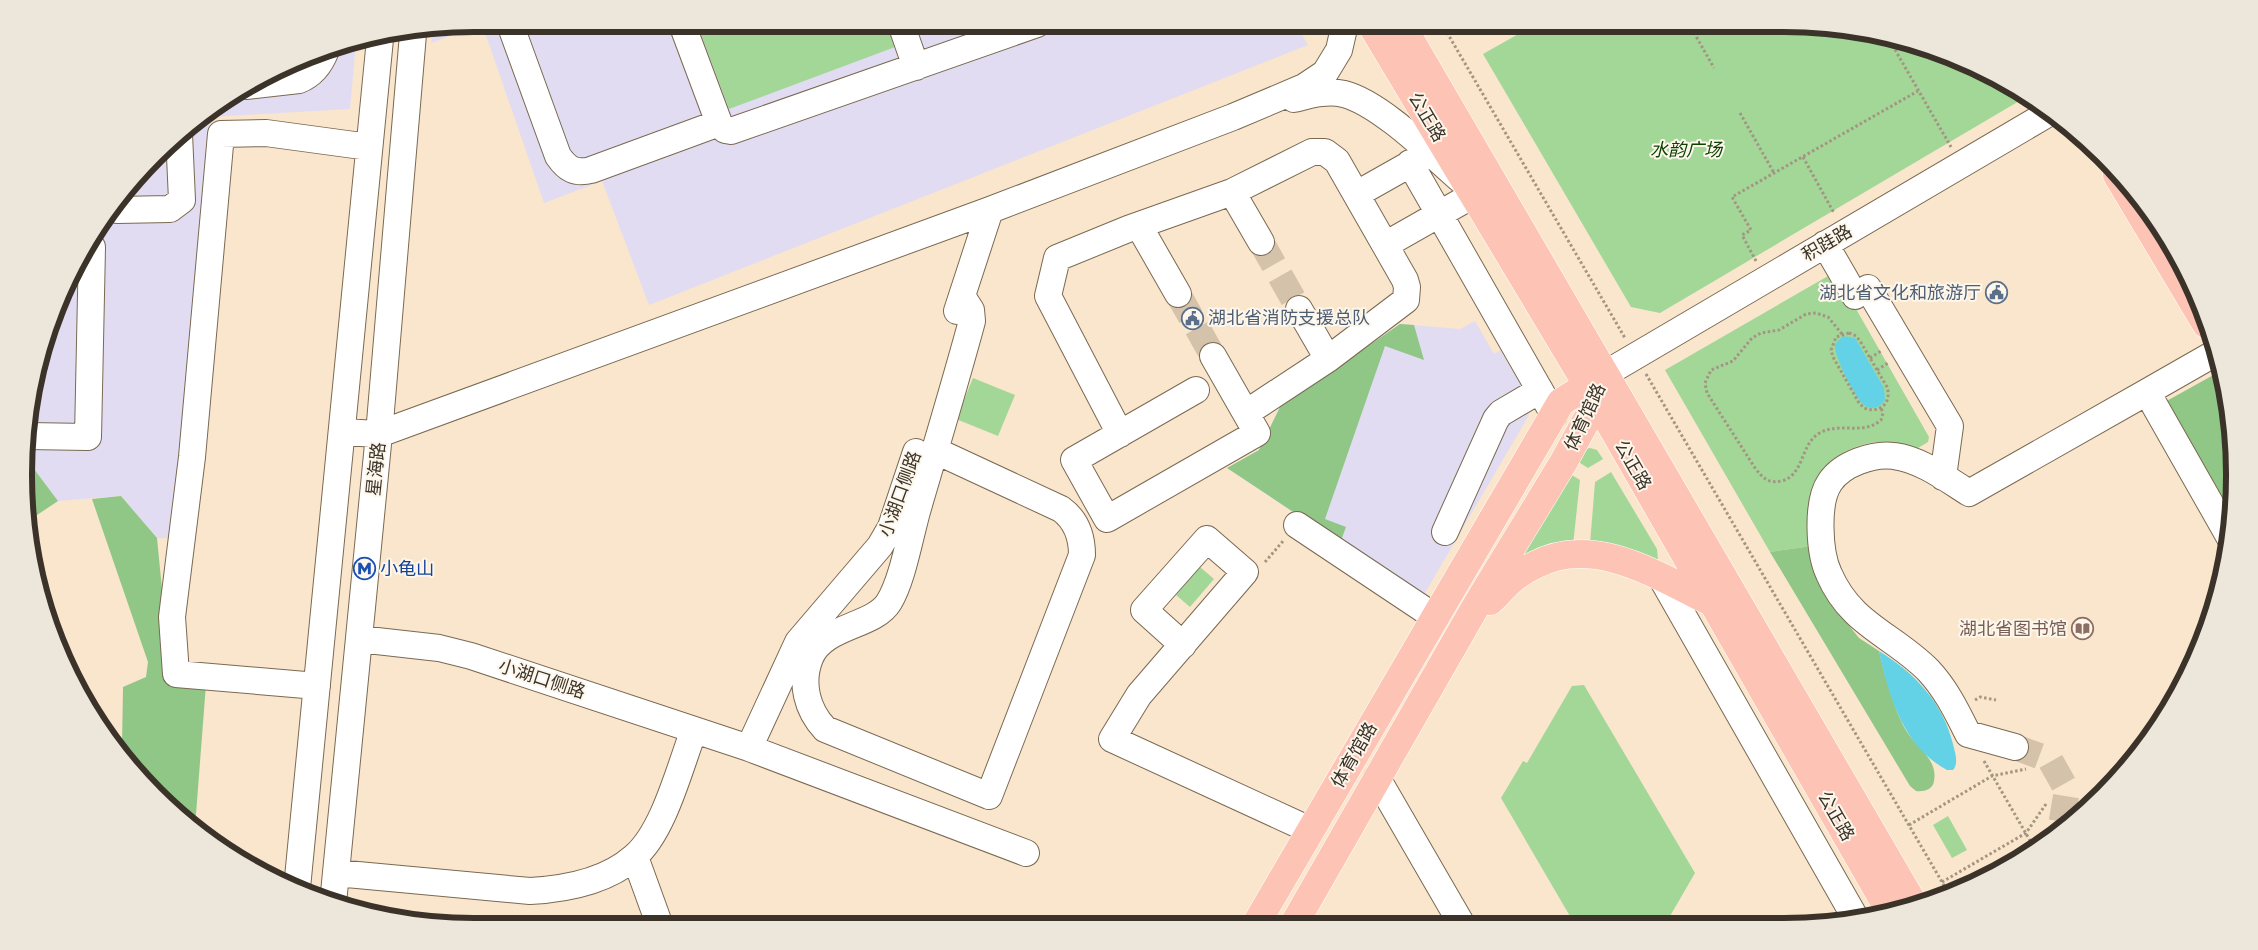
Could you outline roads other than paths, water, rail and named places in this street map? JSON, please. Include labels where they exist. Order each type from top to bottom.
[{"type":"main road","name":"公正路","points":[[1376,32],[1470,191],[1596,387],[1910,898]]},
{"type":"main road","name":"公正路","points":[[1405,32],[1715,604],[1886,905]]},
{"type":"main road","points":[[2142,217],[2183,285]]},
{"type":"main road","name":"体育馆路","points":[[1259,918],[1435,617],[1546,401],[1561,402],[1596,387]]},
{"type":"main road","name":"体育馆路","points":[[1297,918],[1474,610],[1562,463],[1596,387]]},
{"type":"main road","points":[[1474,610],[1492,599],[1520,574],[1545,559],[1559,555],[1581,553],[1608,556],[1636,566],[1715,604]]},
{"type":"street","points":[[513,32],[558,156],[564,165],[573,171],[580,173],[591,170],[719,123]]},
{"type":"street","points":[[685,32],[719,123],[725,130],[731,131],[741,130],[1014,32]]},
{"type":"street","points":[[904,32],[916,67]]},
{"type":"street","points":[[342,432],[379,434],[990,210],[1233,117],[1304,86],[1325,73],[1340,50],[1343,32]]},
{"type":"street","name":"星海路","points":[[333,894],[379,434],[414,37]]},
{"type":"street","points":[[298,880],[380,43]]},
{"type":"street","points":[[269,83],[299,80],[307,77],[312,73],[319,61]]},
{"type":"street","points":[[1233,117],[1312,95],[1326,93],[1354,97],[1381,112],[1420,158],[1470,191],[1440,214],[1385,245]]},
{"type":"street","name":"积跬路","points":[[1596,387],[1635,356],[2042,117]]},
{"type":"street","points":[[317,686],[176,674],[172,617],[192,457],[220,134],[266,134],[370,147]]},
{"type":"street","points":[[121,210],[170,209],[182,200],[180,145]]},
{"type":"street","points":[[1120,434],[1050,302],[1048,290],[1057,258],[1232,192],[1312,152],[1320,150],[1337,161],[1357,194],[1405,280],[1408,287],[1406,300],[1328,359],[1246,413]]},
{"type":"street","points":[[1357,194],[1420,158]]},
{"type":"street","points":[[1420,158],[1440,214],[1546,401],[1501,413],[1496,419],[1444,532]]},
{"type":"street","points":[[1232,192],[1261,242]]},
{"type":"street","name":"小湖口侧路","points":[[749,748],[798,642],[880,546],[891,527],[910,473],[962,296],[990,210]]},
{"type":"street","points":[[1139,226],[1178,294]]},
{"type":"street","points":[[1835,238],[1864,290],[1868,288],[1950,426],[1943,477]]},
{"type":"street","points":[[34,436],[88,437],[92,254]]},
{"type":"street","points":[[934,450],[1060,509],[1073,520],[1082,546],[1082,555],[989,796],[824,728],[813,714],[806,695],[810,659],[819,645],[843,629],[884,609],[889,602],[902,566],[934,450],[972,322],[971,310],[962,296]]},
{"type":"street","points":[[1299,309],[1328,359]]},
{"type":"street","points":[[2020,758],[1968,734],[1950,697],[1928,670],[1864,622],[1844,603],[1828,572],[1822,549],[1822,509],[1830,482],[1845,468],[1872,458],[1894,456],[1905,458],[1969,492],[2209,357]]},
{"type":"street","points":[[1196,390],[1074,460],[1107,519],[1257,433],[1219,369]]},
{"type":"street","points":[[2147,392],[2223,525]]},
{"type":"street","points":[[1297,525],[1435,617]]},
{"type":"street","points":[[1182,645],[1144,610],[1207,539],[1245,572],[1139,695],[1112,739],[1310,830]]},
{"type":"street","points":[[1661,578],[1852,912]]},
{"type":"street","name":"小湖口侧路","points":[[358,639],[430,647],[471,656],[749,748],[1026,853]]},
{"type":"street","points":[[336,873],[530,891],[558,889],[582,884],[613,871],[635,857],[662,817],[694,730]]},
{"type":"street","points":[[1377,778],[1458,918]]},
{"type":"street","points":[[635,857],[657,918]]},
{"type":"water","points":[[1843,336],[1855,338],[1884,388],[1885,400],[1881,405],[1870,408],[1864,405],[1845,376],[1835,349],[1835,344]]},
{"type":"water","points":[[1879,651],[1916,679],[1935,702],[1953,744],[1956,761],[1953,770],[1947,770],[1932,760],[1919,748],[1909,734],[1893,703]]},
{"type":"tunnel","points":[[1261,242],[1299,309]]},
{"type":"tunnel","points":[[1178,294],[1213,356]]},
{"type":"tunnel","points":[[2015,747],[2050,760],[2067,790],[2062,818]]},
{"type":"place","name":"湖北省文化和旅游厅","points":[[1997,293]]},
{"type":"place","name":"湖北省消防支援总队","points":[[1192,318]]},
{"type":"place","name":"小龟山","points":[[364,569]]},
{"type":"place","name":"湖北省图书馆","points":[[2083,629]]},
{"type":"park label","name":"水韵广场","points":[[1686,150]]}]
